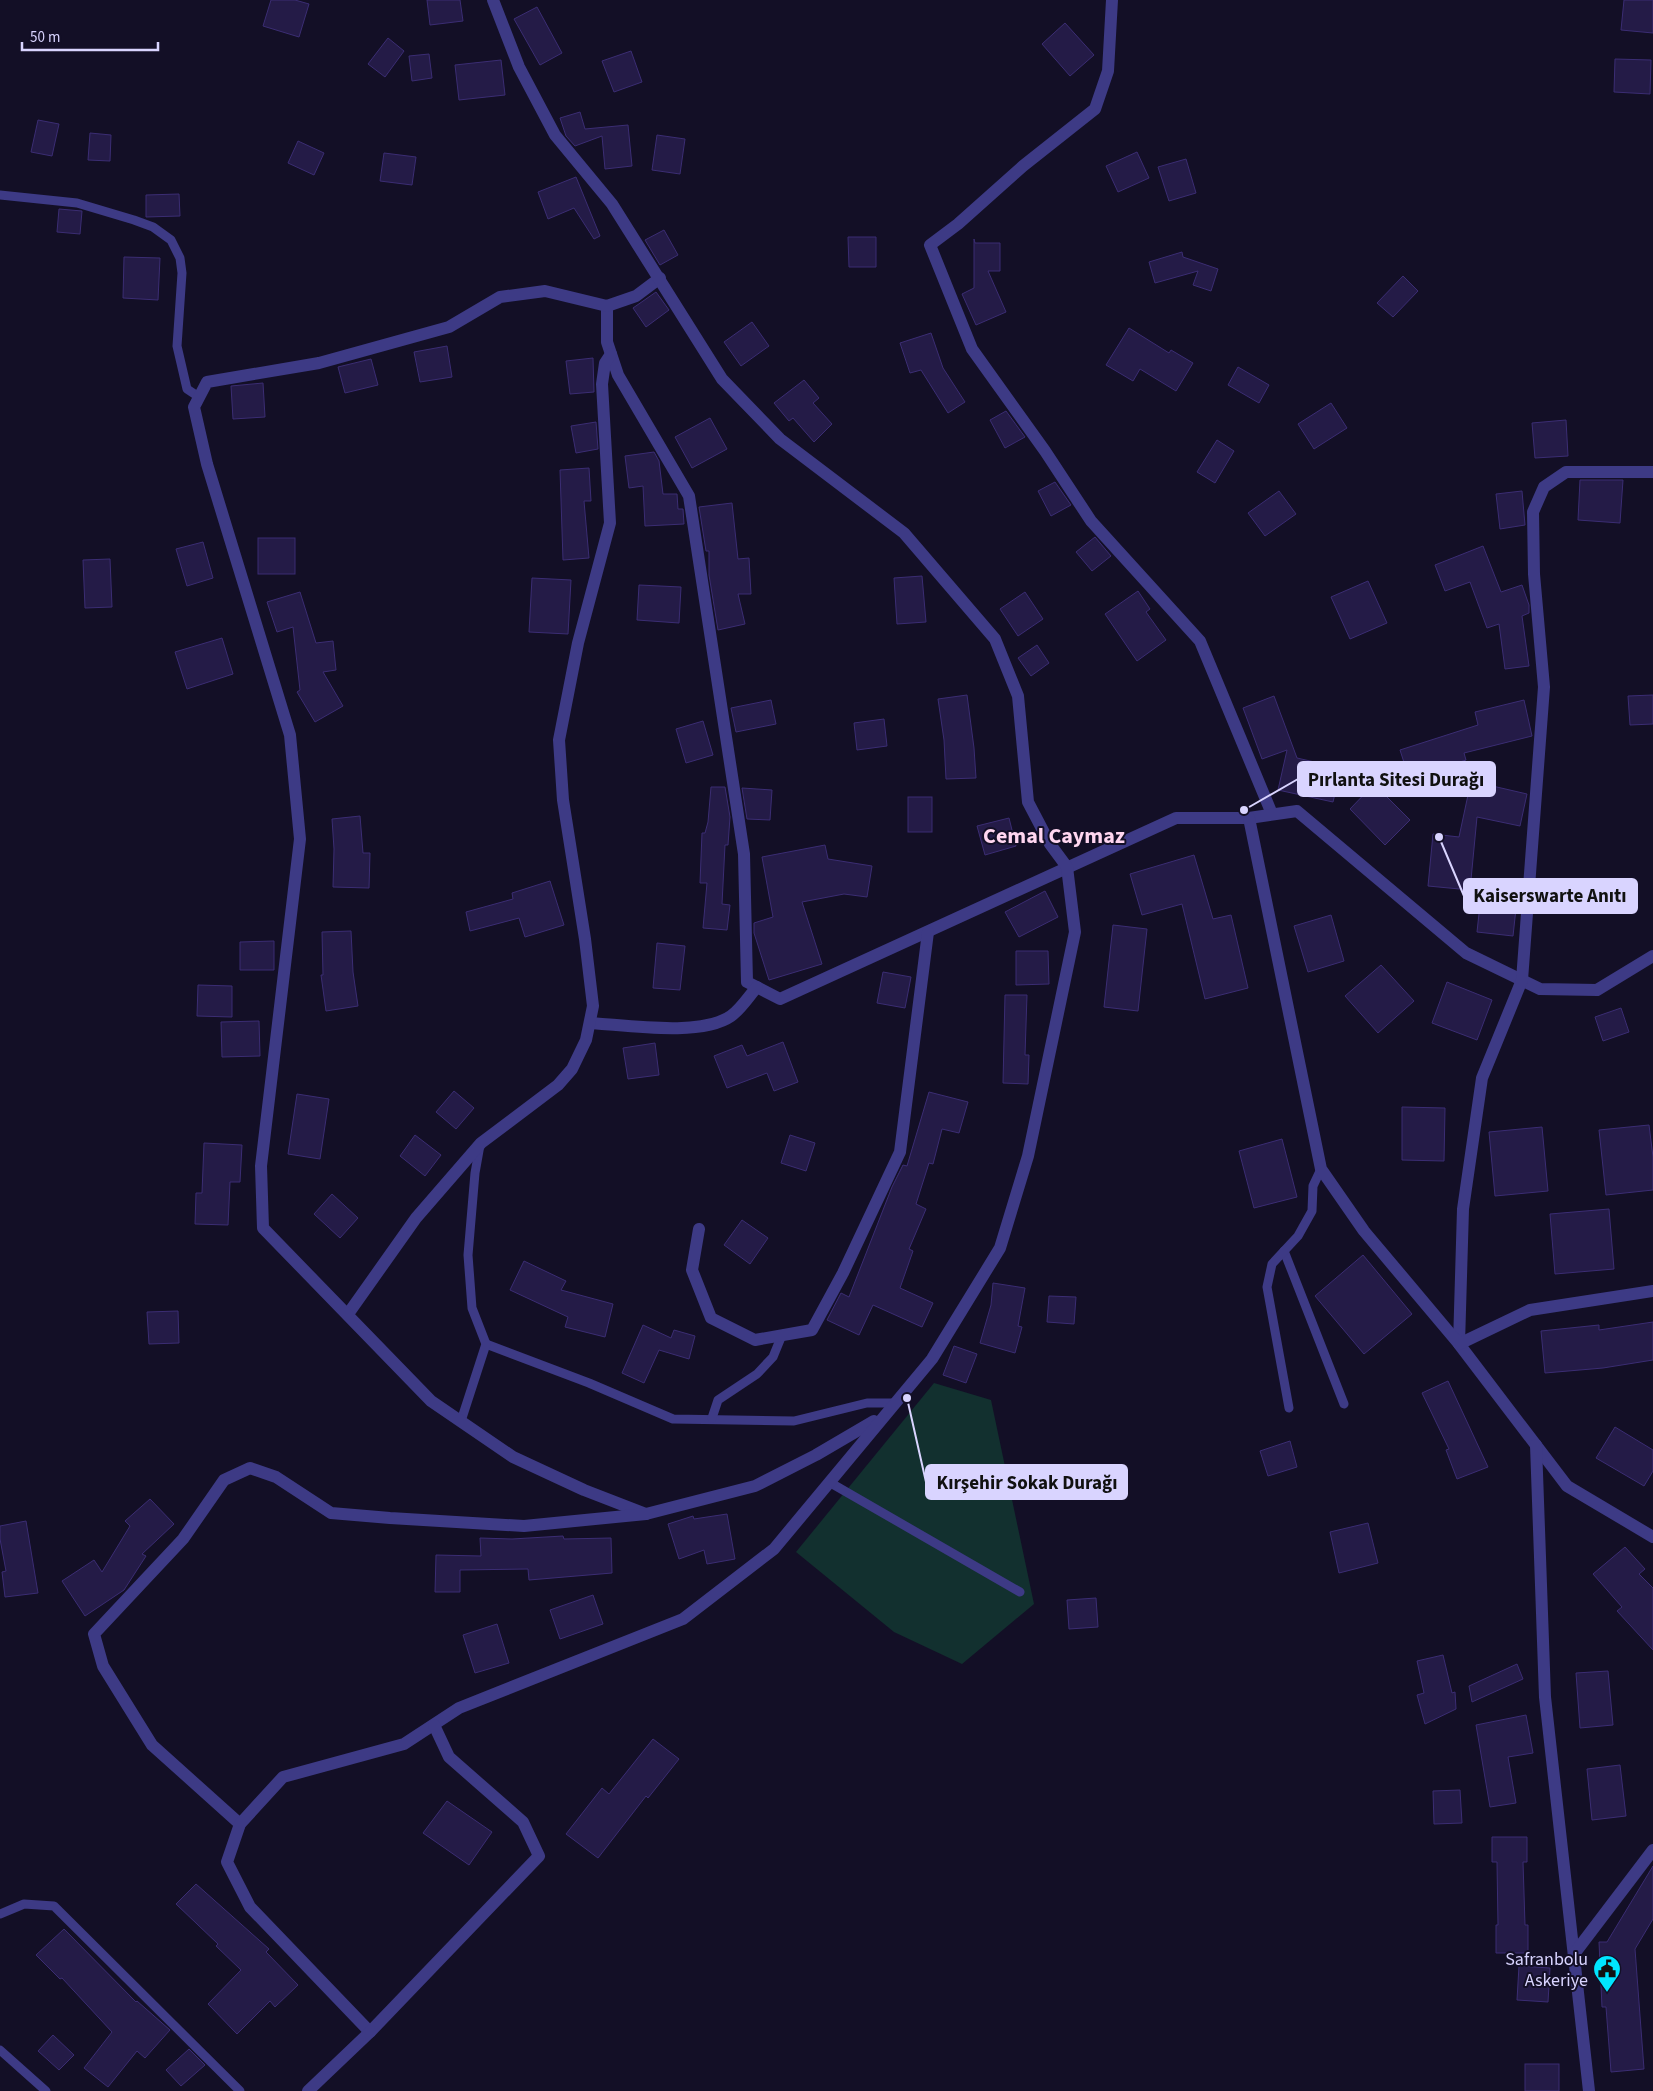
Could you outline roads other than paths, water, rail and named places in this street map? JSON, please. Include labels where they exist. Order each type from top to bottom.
[{"type":"street","points":[[370,2032],[250,1907],[227,1862],[240,1824],[283,1777],[404,1744],[459,1708],[683,1619],[774,1549],[932,1359],[1000,1248],[1028,1156],[1074,932],[1067,867],[1050,844],[1028,802],[1018,696],[995,640],[904,533],[780,440],[722,379],[612,204],[555,135],[519,67],[493,0]]},
{"type":"street","points":[[1112,0],[1108,71],[1095,109],[1023,166],[958,224],[930,245],[972,350],[1045,451],[1090,521],[1200,641],[1272,814]]},
{"type":"street","points":[[646,1514],[584,1490],[513,1456],[431,1401],[263,1228],[262,1166],[300,839],[290,735],[207,464],[194,406],[207,382],[319,363],[449,327],[500,297],[544,292],[607,306],[636,296],[660,278]]},
{"type":"street","points":[[607,306],[607,342],[618,375],[689,496],[744,854],[747,982],[780,999],[1176,818],[1249,818],[1297,811],[1466,953],[1540,989],[1597,990],[1653,956]]},
{"type":"street","points":[[348,1314],[416,1218],[480,1143],[558,1085],[572,1069],[586,1040],[590,1023],[592,997],[585,939],[563,800],[559,740],[578,643],[610,524],[602,384],[605,363],[611,354]]},
{"type":"street","points":[[1459,1344],[1463,1209],[1482,1078],[1522,980],[1544,687],[1534,574],[1532,512],[1544,487],[1566,472],[1653,472]]},
{"type":"street","points":[[1249,818],[1321,1169],[1364,1231],[1459,1344],[1567,1486],[1653,1537]]},
{"type":"street","points":[[699,1229],[692,1270],[710,1318],[755,1340],[812,1330],[843,1273],[900,1152],[928,932]]},
{"type":"street","points":[[590,1023],[674,1029],[719,1022],[732,1015],[758,987]]},
{"type":"street","points":[[1459,1344],[1530,1310],[1653,1291]]},
{"type":"street","points":[[240,1824],[152,1745],[103,1666],[94,1634],[184,1539],[224,1480],[250,1468],[276,1477],[331,1513],[524,1526],[646,1514],[755,1486],[816,1455],[883,1416]]},
{"type":"street","points":[[1536,1445],[1545,1697],[1589,2091]]},
{"type":"street","points":[[308,2091],[370,2032],[539,1856],[523,1822],[449,1757],[434,1725]]},
{"type":"street","points":[[1574,1954],[1653,1850]]},
{"type":"lane","points":[[0,196],[77,203],[153,227],[171,240],[180,258],[182,273],[178,323],[179,359],[187,389],[199,397]]},
{"type":"lane","points":[[461,1421],[486,1344],[472,1308],[468,1255],[475,1173],[480,1143]]},
{"type":"lane","points":[[1289,1408],[1267,1287],[1272,1264],[1298,1236],[1312,1211],[1313,1186],[1321,1169]]},
{"type":"lane","points":[[1284,1251],[1344,1404]]},
{"type":"lane","points":[[712,1418],[718,1400],[757,1374],[773,1358],[782,1335]]},
{"type":"lane","points":[[486,1344],[588,1383],[673,1419],[712,1418],[794,1421],[867,1403],[894,1403]]},
{"type":"lane","points":[[829,1482],[1020,1592]]},
{"type":"lane","points":[[0,1914],[24,1904],[54,1906],[240,2091]]},
{"type":"lane","points":[[0,2050],[46,2091]]},
{"type":"place","name":"Pırlanta Sitesi Durağı","points":[[1244,810]]},
{"type":"place","name":"Kaiserswarte Anıtı","points":[[1439,837]]},
{"type":"place","name":"Kırşehir Sokak Durağı","points":[[907,1398]]},
{"type":"place","name":"Safranbolu Askeriye","points":[[1607,1993]]},
{"type":"district","name":"Cemal Caymaz","points":[[1054,835]]}]
